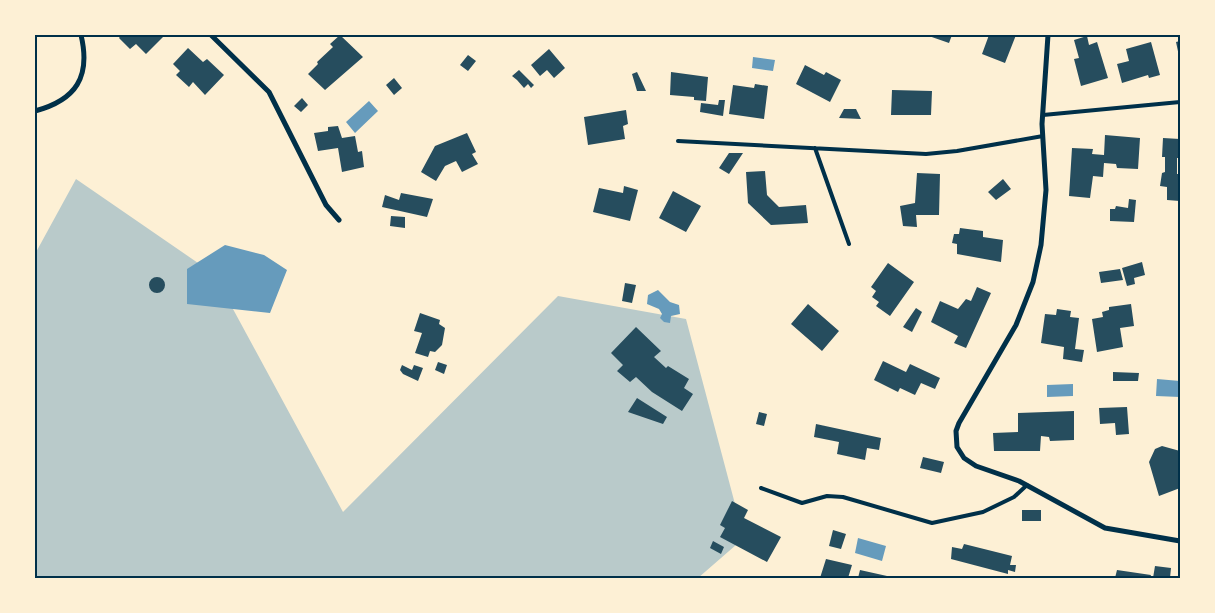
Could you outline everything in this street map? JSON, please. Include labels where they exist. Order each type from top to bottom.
[{"type":"street","points":[[35,111],[54,104],[78,86],[84,67],[81,35]]},
{"type":"street","points":[[212,35],[268,92],[326,205],[339,220]]},
{"type":"street","points":[[1048,35],[1043,115],[1044,208],[1041,245],[1033,282],[1016,325],[968,404],[956,432],[957,447],[969,462],[1027,485],[1105,528],[1180,540]]},
{"type":"lane","points":[[1043,115],[1180,102]]},
{"type":"lane","points":[[678,141],[926,154],[957,152],[1043,136]]},
{"type":"lane","points":[[814,148],[849,244]]},
{"type":"lane","points":[[761,488],[802,503],[835,496],[932,523],[983,512],[1014,497],[1027,485]]},
{"type":"shaded area","points":[[76,179],[214,274],[343,512],[558,296],[686,319],[744,538],[698,578],[35,578],[35,254]]},
{"type":"water","points":[[753,57],[775,60],[773,71],[752,68]]},
{"type":"water","points":[[369,101],[378,111],[355,133],[346,122]]},
{"type":"water","points":[[225,245],[264,255],[287,270],[270,313],[187,304],[187,269]]},
{"type":"water","points":[[658,290],[670,302],[679,305],[680,314],[671,316],[670,323],[664,322],[660,318],[662,314],[659,309],[647,304],[648,295]]},
{"type":"water","points":[[1157,379],[1180,381],[1180,397],[1156,396]]},
{"type":"water","points":[[1073,384],[1073,396],[1047,397],[1047,385]]},
{"type":"water","points":[[858,538],[886,546],[882,561],[855,553]]},
{"type":"building","points":[[121,35],[165,35],[146,54],[136,44],[130,49],[119,38]]},
{"type":"building","points":[[340,35],[363,57],[325,90],[308,74],[318,64],[317,62],[333,47],[330,44]]},
{"type":"building","points":[[926,35],[952,35],[949,43]]},
{"type":"building","points":[[989,35],[1016,35],[1005,63],[982,54]]},
{"type":"building","points":[[1087,36],[1089,45],[1097,42],[1108,78],[1081,86],[1074,59],[1079,58],[1074,40]]},
{"type":"building","points":[[1180,41],[1180,56],[1179,56],[1176,42]]},
{"type":"building","points":[[1151,42],[1160,75],[1149,78],[1148,75],[1122,83],[1117,64],[1129,61],[1126,49]]},
{"type":"building","points":[[188,48],[203,62],[207,59],[224,75],[205,95],[193,82],[189,87],[176,75],[180,71],[173,64]]},
{"type":"building","points":[[549,49],[565,68],[554,78],[547,70],[540,76],[531,65]]},
{"type":"building","points":[[468,55],[476,61],[468,71],[460,65]]},
{"type":"building","points":[[805,65],[824,75],[826,72],[841,80],[830,102],[796,84]]},
{"type":"building","points":[[519,70],[534,85],[531,88],[528,84],[524,88],[512,76]]},
{"type":"building","points":[[637,72],[646,91],[637,91],[632,74]]},
{"type":"building","points":[[671,72],[708,77],[706,101],[694,100],[694,97],[670,95]]},
{"type":"building","points":[[394,78],[402,88],[394,95],[386,85]]},
{"type":"building","points":[[755,84],[768,86],[764,119],[729,114],[733,85],[754,88]]},
{"type":"building","points":[[892,90],[932,91],[931,115],[891,115]]},
{"type":"building","points":[[302,98],[308,105],[301,112],[294,106]]},
{"type":"building","points":[[719,100],[725,100],[723,116],[700,112],[701,103],[718,105]]},
{"type":"building","points":[[844,109],[856,109],[861,119],[839,118]]},
{"type":"building","points":[[626,110],[628,124],[623,126],[625,139],[588,145],[584,117]]},
{"type":"building","points":[[338,126],[342,138],[355,136],[358,152],[362,151],[364,167],[342,172],[338,148],[318,151],[314,133],[328,131],[328,127]]},
{"type":"building","points":[[467,133],[476,152],[472,154],[478,164],[462,172],[456,161],[445,166],[436,181],[421,172],[435,146]]},
{"type":"building","points":[[1105,135],[1140,138],[1138,169],[1117,168],[1116,164],[1104,163],[1103,177],[1093,176],[1090,198],[1069,196],[1072,148],[1093,149],[1092,154],[1104,155]]},
{"type":"building","points":[[1163,138],[1180,139],[1180,158],[1177,158],[1177,174],[1180,174],[1180,201],[1167,200],[1167,187],[1160,186],[1162,173],[1165,172],[1165,157],[1162,157]]},
{"type":"building","points":[[729,153],[743,153],[729,174],[719,168]]},
{"type":"building","points":[[765,171],[767,195],[779,207],[806,205],[808,223],[771,225],[748,203],[746,172]]},
{"type":"building","points":[[917,173],[940,174],[939,215],[916,215],[917,227],[903,226],[900,206],[915,203]]},
{"type":"building","points":[[1003,179],[1011,189],[996,200],[988,192]]},
{"type":"building","points":[[624,186],[638,190],[630,221],[593,212],[599,188],[623,193]]},
{"type":"building","points":[[673,191],[701,206],[686,232],[659,218]]},
{"type":"building","points":[[401,193],[433,199],[427,217],[382,207],[385,195],[399,200]]},
{"type":"building","points":[[1129,199],[1136,200],[1134,222],[1110,221],[1110,209],[1115,209],[1116,206],[1128,208]]},
{"type":"building","points":[[391,216],[405,217],[405,228],[390,226]]},
{"type":"building","points":[[960,228],[983,231],[983,237],[1003,240],[1001,262],[957,254],[957,244],[952,243],[954,234],[959,234]]},
{"type":"building","points":[[1142,262],[1145,275],[1134,278],[1135,284],[1127,286],[1122,268]]},
{"type":"building","points":[[888,263],[914,282],[890,316],[876,306],[879,302],[872,297],[876,291],[871,287]]},
{"type":"building","points":[[1120,269],[1123,280],[1101,283],[1099,272]]},
{"type":"building","points":[[157,277],[163,279],[165,285],[163,291],[157,293],[151,291],[149,285],[151,279]]},
{"type":"building","points":[[625,283],[636,285],[632,303],[622,301]]},
{"type":"building","points":[[977,287],[991,293],[966,348],[954,343],[958,336],[931,322],[940,301],[958,309],[966,299],[971,301]]},
{"type":"building","points":[[808,304],[839,331],[822,351],[791,324]]},
{"type":"building","points":[[1131,304],[1134,326],[1120,328],[1123,347],[1097,352],[1092,319],[1103,317],[1102,312],[1109,310],[1109,307]]},
{"type":"building","points":[[916,308],[922,312],[912,332],[903,327]]},
{"type":"building","points":[[1057,309],[1071,311],[1070,317],[1079,318],[1075,349],[1084,350],[1082,362],[1063,359],[1064,347],[1041,343],[1045,314],[1056,315]]},
{"type":"building","points":[[420,313],[440,320],[439,324],[445,328],[442,345],[435,352],[430,351],[428,357],[415,353],[422,333],[414,331]]},
{"type":"building","points":[[636,327],[661,351],[654,357],[666,368],[668,366],[689,379],[684,388],[693,394],[682,411],[652,392],[636,377],[630,382],[617,371],[623,365],[611,353]]},
{"type":"building","points":[[883,361],[906,372],[910,364],[940,378],[935,389],[921,383],[915,395],[900,388],[898,392],[874,380]]},
{"type":"building","points":[[438,362],[447,365],[444,374],[435,370]]},
{"type":"building","points":[[402,365],[412,370],[414,365],[423,368],[418,381],[403,374],[400,370]]},
{"type":"building","points":[[1113,372],[1139,373],[1138,381],[1113,381]]},
{"type":"building","points":[[637,398],[667,417],[663,424],[628,412]]},
{"type":"building","points":[[1127,407],[1129,434],[1116,435],[1115,423],[1100,424],[1099,408]]},
{"type":"building","points":[[1074,411],[1074,440],[1050,441],[1049,437],[1041,436],[1040,451],[994,451],[993,433],[1018,432],[1018,413]]},
{"type":"building","points":[[759,412],[767,414],[764,426],[756,424]]},
{"type":"building","points":[[816,424],[881,438],[879,450],[867,448],[865,460],[837,454],[839,442],[814,437]]},
{"type":"building","points":[[1162,446],[1180,451],[1180,488],[1159,496],[1149,462],[1155,449]]},
{"type":"building","points":[[923,457],[944,462],[941,473],[920,468]]},
{"type":"building","points":[[732,501],[748,510],[744,518],[781,537],[767,562],[720,537],[725,528],[720,525]]},
{"type":"building","points":[[1022,510],[1041,510],[1041,521],[1022,521]]},
{"type":"building","points":[[833,530],[846,534],[841,549],[829,546]]},
{"type":"building","points":[[713,541],[724,547],[721,554],[710,548]]},
{"type":"building","points":[[964,544],[1012,556],[1010,565],[1016,565],[1015,572],[1008,570],[1008,574],[951,559],[952,547],[962,549]]},
{"type":"building","points":[[826,559],[852,565],[848,578],[820,578]]},
{"type":"building","points":[[1155,566],[1171,568],[1170,578],[1153,578]]},
{"type":"building","points":[[860,570],[887,576],[886,578],[858,578]]},
{"type":"building","points":[[1117,570],[1151,575],[1150,578],[1115,578]]}]
